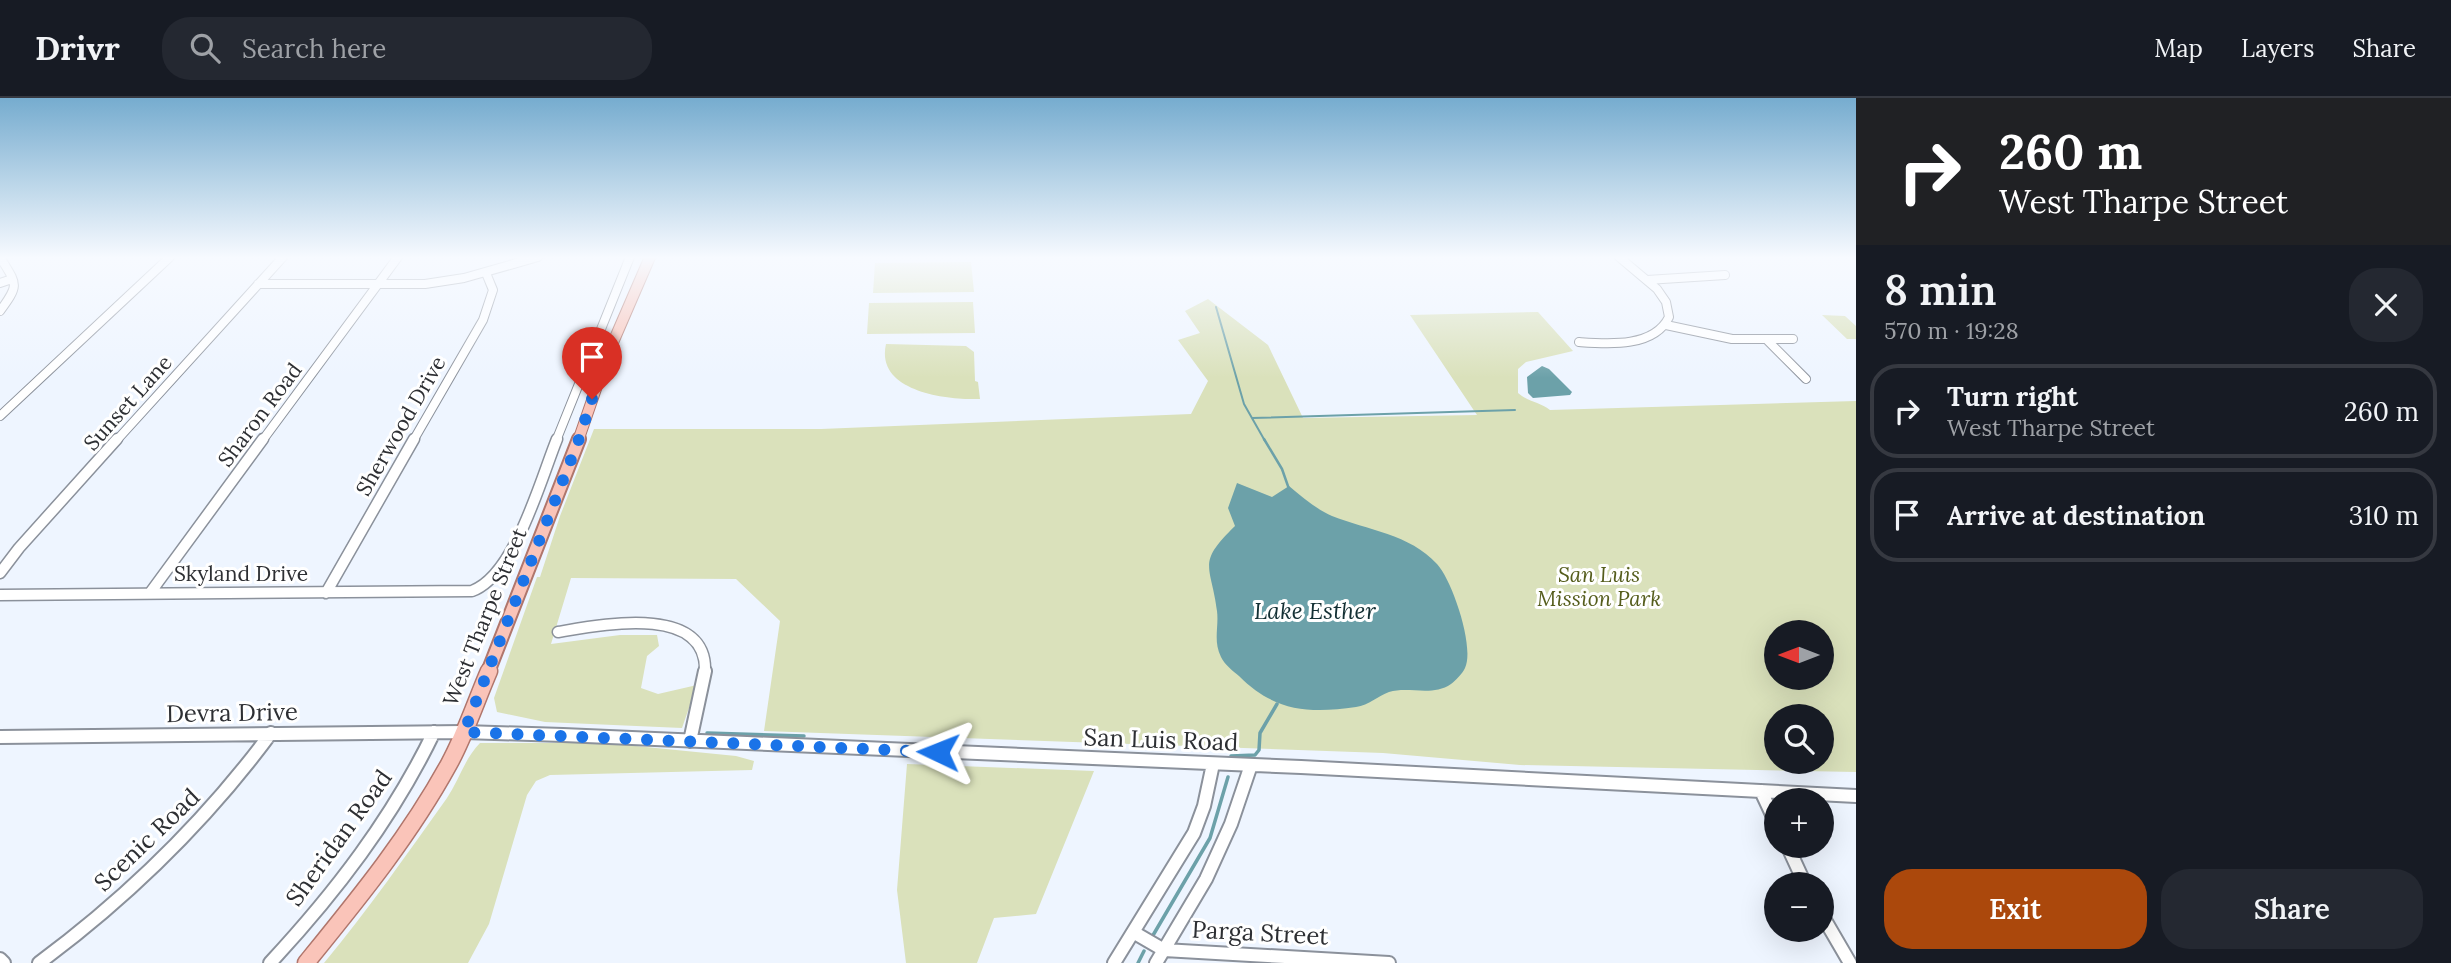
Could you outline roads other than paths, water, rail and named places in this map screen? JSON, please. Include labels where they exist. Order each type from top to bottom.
[{"type":"main road","name":"West Tharpe Street","points":[[306,963],[398,847],[441,778],[464,732],[578,442],[608,354],[633,297]]},
{"type":"street","points":[[0,311],[13,297]]},
{"type":"street","points":[[0,416],[127,297]]},
{"type":"street","name":"Sunset Lane","points":[[0,573],[19,548],[246,297]]},
{"type":"street","name":"Sharon Road","points":[[150,593],[370,297]]},
{"type":"street","name":"Sherwood Drive","points":[[326,593],[483,320],[491,297]]},
{"type":"street","name":"Skyland Drive","points":[[0,595],[463,593],[481,589],[496,577],[511,553],[614,297]]},
{"type":"street","points":[[1579,342],[1628,342],[1648,337],[1666,325],[1669,315],[1661,297]]},
{"type":"street","points":[[1666,325],[1714,336],[1768,341],[1793,339]]},
{"type":"street","points":[[1768,341],[1806,379]]},
{"type":"street","points":[[558,632],[596,625],[648,624],[675,628],[695,639],[705,663],[690,741]]},
{"type":"street","name":"Sheridan Road","points":[[270,963],[362,853],[419,765],[434,732]]},
{"type":"street","name":"Devra Drive","points":[[0,737],[464,732]]},
{"type":"street","name":"San Luis Road","points":[[464,732],[1251,765],[1856,796]]},
{"type":"street","name":"Scenic Road","points":[[39,963],[104,914],[180,845],[244,771],[271,733]]},
{"type":"street","points":[[1114,963],[1194,833],[1204,806],[1213,764]]},
{"type":"street","points":[[1156,963],[1206,879],[1220,850],[1251,765]]},
{"type":"street","points":[[1761,791],[1764,797]]},
{"type":"street","name":"Parga Street","points":[[1133,932],[1164,950],[1389,963]]},
{"type":"street","points":[[1834,936],[1850,963]]},
{"type":"street","points":[[0,959],[4,963]]},
{"type":"water","points":[[1542,366],[1549,369],[1572,392],[1570,395],[1533,398],[1528,393],[1527,377]]},
{"type":"water","name":"Lake Esther","points":[[1237,483],[1272,497],[1289,486],[1326,513],[1401,539],[1426,554],[1443,572],[1460,614],[1467,645],[1465,668],[1461,674],[1444,688],[1428,691],[1397,690],[1361,706],[1339,709],[1293,707],[1265,697],[1252,688],[1222,660],[1217,640],[1217,611],[1209,565],[1215,549],[1235,526],[1228,508]]},
{"type":"waterway","points":[[1216,307],[1244,404],[1265,441]]},
{"type":"waterway","points":[[1252,418],[1515,410]]},
{"type":"waterway","points":[[1264,439],[1282,469],[1289,489]]},
{"type":"waterway","points":[[1231,756],[1255,755],[1259,750],[1260,733],[1277,704]]},
{"type":"waterway","points":[[707,733],[804,736]]},
{"type":"waterway","points":[[1152,937],[1210,838],[1228,777]]},
{"type":"waterway","points":[[1138,963],[1144,951]]},
{"type":"park label","name":"San Luis Mission Park","points":[[1599,587]]}]
